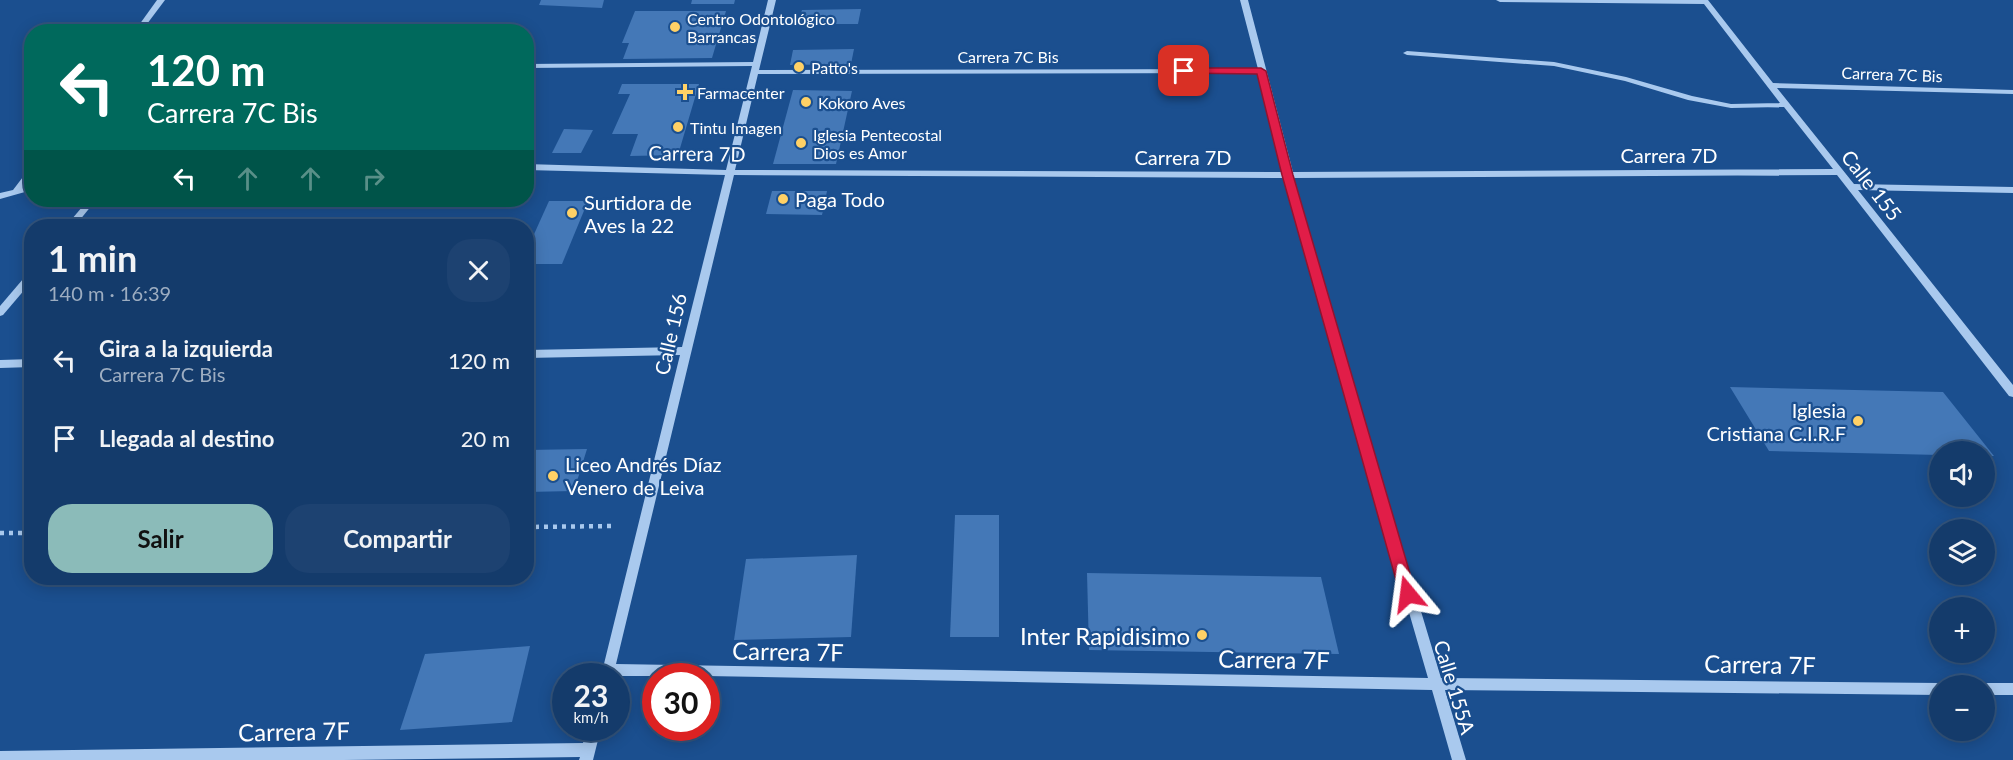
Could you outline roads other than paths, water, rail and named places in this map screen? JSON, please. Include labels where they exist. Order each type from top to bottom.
[{"type":"street","points":[[143,24],[161,0]]},
{"type":"street","name":"Calle 156","points":[[610,663],[772,0]]},
{"type":"street","name":"Calle 155A","points":[[1244,0],[1287,175],[1459,760]]},
{"type":"street","points":[[1500,0],[1705,1]]},
{"type":"street","name":"Calle 155","points":[[1705,1],[2013,393]]},
{"type":"street","points":[[1407,53],[1554,64],[1721,104],[1786,105]]},
{"type":"street","name":"Carrera 7C Bis","points":[[534,66],[1261,71]]},
{"type":"street","name":"Carrera 7C Bis","points":[[1771,85],[2013,92]]},
{"type":"street","name":"Carrera 7D","points":[[534,167],[729,172],[1287,175],[1839,172]]},
{"type":"street","points":[[17,190],[24,181]]},
{"type":"street","points":[[1851,187],[2013,190]]},
{"type":"street","points":[[0,196],[24,189]]},
{"type":"street","points":[[76,219],[86,207]]},
{"type":"street","points":[[0,313],[24,284]]},
{"type":"street","points":[[534,354],[686,351]]},
{"type":"street","points":[[0,364],[24,363]]},
{"type":"street","name":"Carrera 7F","points":[[630,673],[1929,688]]},
{"type":"street","points":[[1995,689],[2013,689]]},
{"type":"street","name":"Carrera 7F","points":[[0,758],[587,755]]},
{"type":"place","name":"Centro Odontológico Barrancas","points":[[675,27]]},
{"type":"place","name":"Patto's","points":[[799,67]]},
{"type":"place","name":"Farmacenter","points":[[685,92]]},
{"type":"place","name":"Kokoro Aves","points":[[806,102]]},
{"type":"place","name":"Tintu Imagen","points":[[678,127]]},
{"type":"place","name":"Iglesia Pentecostal Dios es Amor","points":[[801,143]]},
{"type":"place","name":"Paga Todo","points":[[783,199]]},
{"type":"place","name":"Surtidora de Aves la 22","points":[[572,213]]},
{"type":"place","name":"Iglesia Cristiana C.I.R.F","points":[[1858,421]]},
{"type":"place","name":"Liceo Andrés Díaz Venero de Leiva","points":[[553,476]]},
{"type":"place","name":"Inter Rapidisimo","points":[[1202,635]]}]
